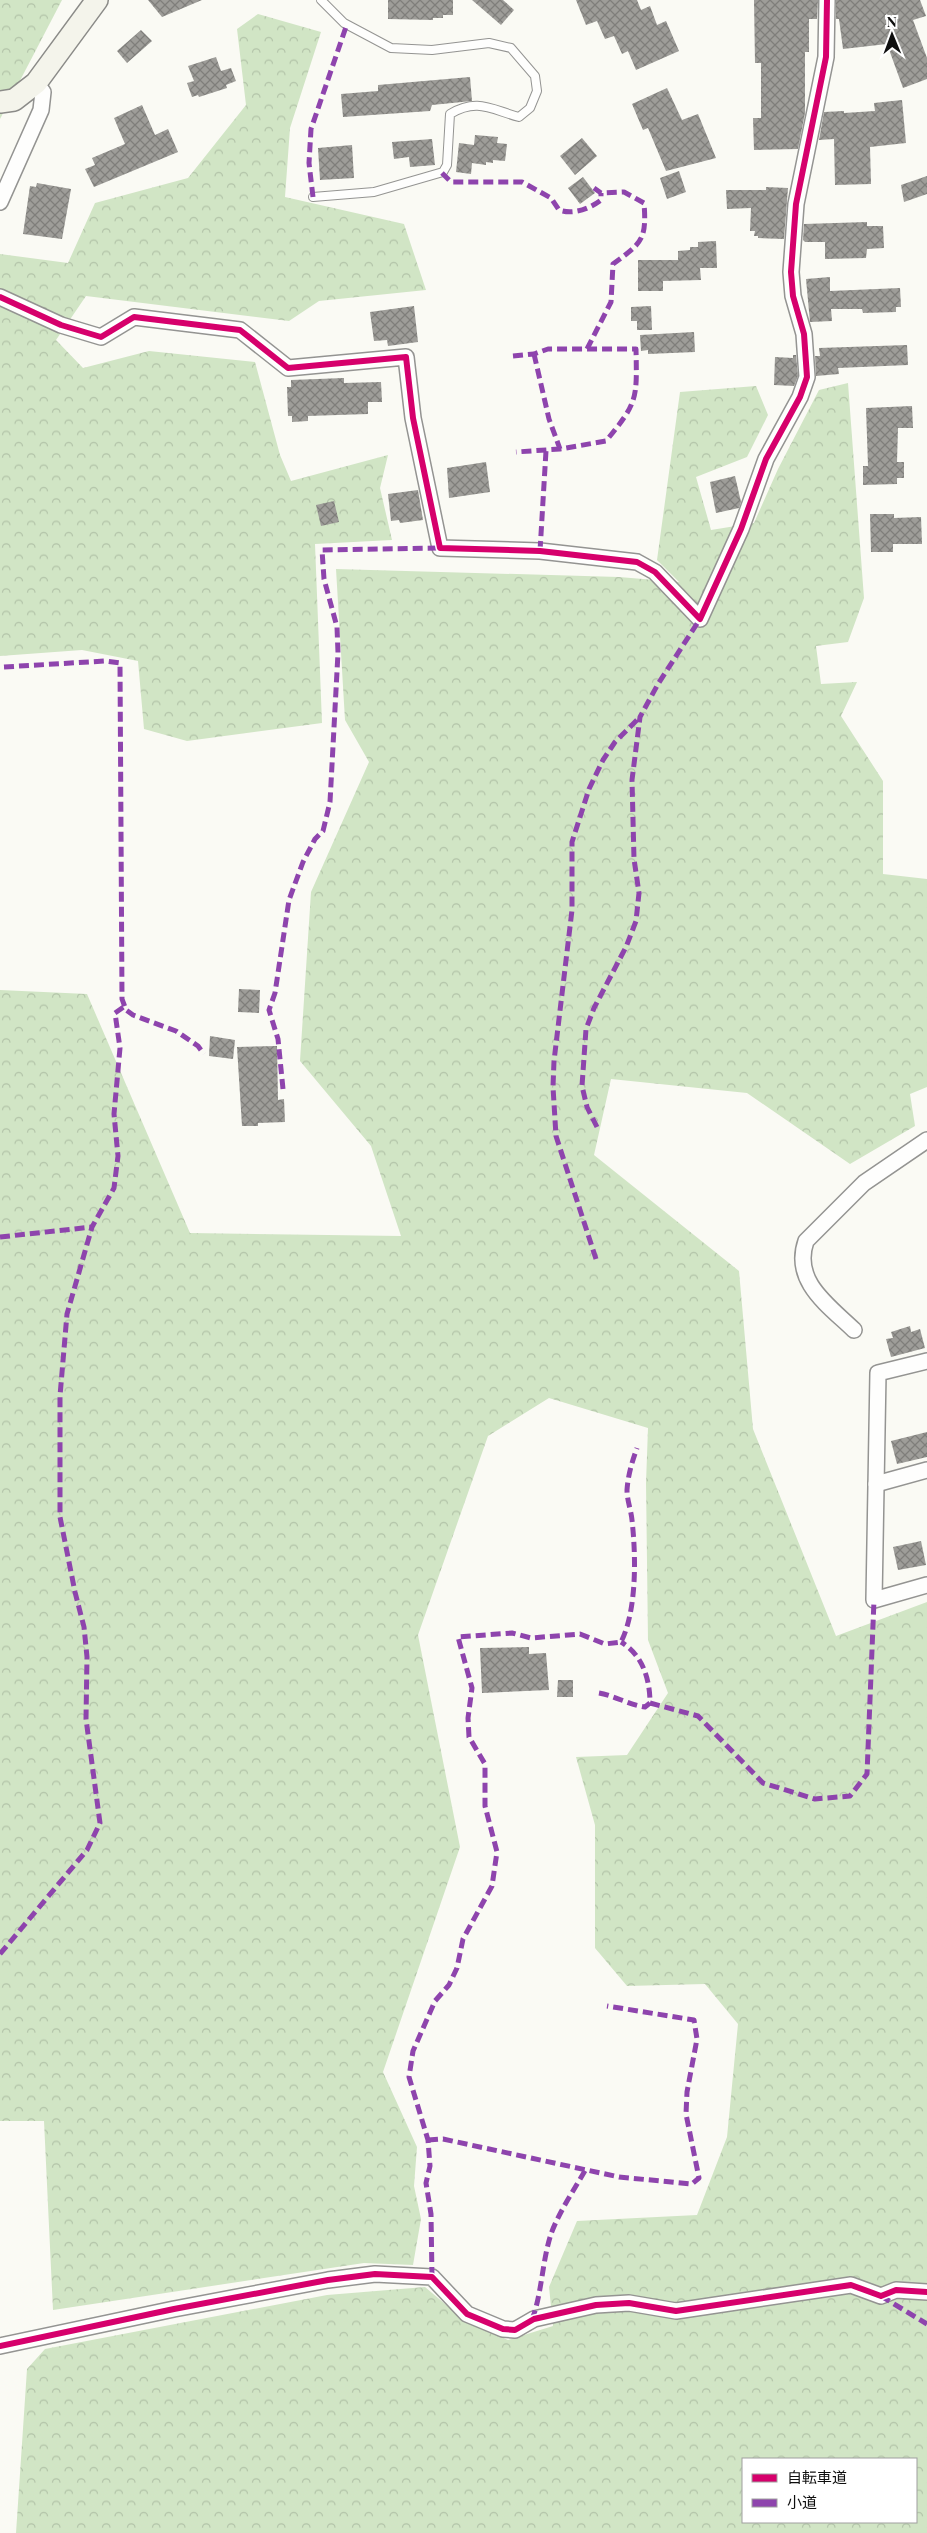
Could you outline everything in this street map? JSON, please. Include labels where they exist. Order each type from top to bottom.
[{"type":"main road","points":[[0,102],[14,100],[36,83],[97,0]]},
{"type":"street","points":[[0,297],[61,325],[101,337],[134,317],[240,330],[288,368],[406,358],[413,418],[440,548],[540,551],[637,562],[655,572],[700,619],[740,529],[766,459],[800,397],[807,377],[804,334],[793,296],[792,272],[796,204],[826,57],[826,0]]},
{"type":"street","points":[[0,202],[42,110],[43,92],[36,83]]},
{"type":"street","points":[[854,1330],[822,1301],[806,1279],[802,1254],[806,1241],[864,1183],[927,1140]]},
{"type":"street","points":[[927,1360],[878,1373],[874,1600],[927,1585]]},
{"type":"street","points":[[876,1484],[927,1470]]},
{"type":"street","points":[[0,2346],[183,2307],[328,2280],[375,2274],[432,2276],[467,2314],[503,2329],[515,2330],[534,2319],[596,2305],[629,2303],[676,2311],[850,2285],[881,2296],[896,2290],[927,2292]]},
{"type":"lane","points":[[313,197],[374,192],[443,172],[447,165],[450,114],[465,105],[480,106],[519,117],[530,108],[537,91],[535,76],[511,48],[489,43],[432,50],[391,48],[344,22],[321,0]]},
{"type":"green space","points":[[0,0],[62,0],[0,119]]},
{"type":"green space","points":[[258,14],[321,32],[290,128],[285,197],[404,224],[426,290],[319,301],[289,321],[86,296],[56,340],[83,368],[149,351],[255,362],[280,455],[291,481],[388,455],[380,488],[392,540],[315,544],[322,723],[187,741],[144,729],[138,661],[82,650],[0,656],[0,254],[68,263],[95,203],[188,178],[246,105],[237,29]]},
{"type":"green space","points":[[848,383],[864,598],[848,642],[816,646],[821,684],[857,682],[841,716],[883,781],[883,874],[927,879],[927,1087],[910,1094],[915,1126],[850,1164],[747,1093],[611,1079],[594,1155],[739,1271],[753,1429],[836,1636],[927,1602],[927,2533],[16,2533],[27,2369],[45,2349],[327,2295],[425,2287],[464,2320],[508,2340],[553,2326],[549,2287],[577,2221],[697,2215],[727,2137],[738,2024],[705,1984],[627,1986],[595,1948],[595,1825],[576,1757],[627,1755],[668,1693],[648,1640],[646,1483],[648,1428],[549,1398],[488,1436],[418,1635],[460,1847],[383,2072],[417,2147],[414,2186],[421,2219],[413,2265],[364,2263],[53,2310],[44,2121],[0,2121],[0,990],[87,994],[190,1233],[401,1236],[371,1146],[300,1061],[311,892],[369,762],[345,720],[336,569],[619,577],[679,582],[657,560],[680,392],[756,386],[768,415],[747,457],[696,477],[711,530],[754,523],[778,469],[819,390]]},
{"type":"building","points":[[148,0],[202,0],[162,17]]},
{"type":"building","points":[[388,0],[453,0],[453,15],[443,15],[443,18],[433,18],[433,20],[388,19]]},
{"type":"building","points":[[472,0],[503,0],[514,10],[501,25]]},
{"type":"building","points":[[576,0],[637,0],[641,10],[650,6],[657,25],[666,21],[679,51],[636,70],[628,51],[622,54],[614,36],[605,39],[597,21],[586,25]]},
{"type":"building","points":[[754,0],[818,0],[817,19],[809,19],[809,52],[805,52],[805,113],[798,149],[754,150],[753,118],[761,118],[761,63],[755,63]]},
{"type":"building","points":[[836,0],[920,0],[926,16],[913,20],[927,58],[927,79],[903,88],[887,44],[843,49],[839,19],[836,19]]},
{"type":"building","points":[[141,30],[152,41],[127,63],[117,51]]},
{"type":"building","points":[[216,57],[221,71],[231,68],[236,81],[226,85],[227,88],[199,97],[198,95],[192,97],[187,83],[194,81],[188,66]]},
{"type":"building","points":[[470,77],[472,101],[432,105],[430,111],[343,117],[341,94],[378,91],[378,85]]},
{"type":"building","points":[[667,88],[682,120],[698,114],[716,158],[666,171],[648,128],[643,130],[632,104]]},
{"type":"building","points":[[902,100],[906,143],[870,147],[871,184],[835,185],[834,139],[819,140],[824,112],[875,111],[874,103]]},
{"type":"building","points":[[142,105],[155,135],[168,129],[178,152],[94,187],[85,169],[95,165],[92,158],[125,144],[114,118]]},
{"type":"building","points":[[475,135],[498,137],[497,143],[507,144],[505,161],[493,160],[493,163],[486,162],[486,165],[472,163],[471,174],[456,172],[459,143],[474,145]]},
{"type":"building","points":[[582,138],[597,156],[575,175],[560,156]]},
{"type":"building","points":[[432,139],[435,165],[410,167],[409,157],[394,159],[392,142]]},
{"type":"building","points":[[352,145],[354,178],[320,180],[318,148]]},
{"type":"building","points":[[679,171],[686,192],[667,199],[660,178]]},
{"type":"building","points":[[927,176],[927,194],[904,202],[901,185]]},
{"type":"building","points":[[583,177],[595,193],[580,204],[568,188]]},
{"type":"building","points":[[37,183],[71,189],[62,239],[23,234],[30,186],[36,187]]},
{"type":"building","points":[[766,187],[788,188],[784,239],[758,238],[758,236],[754,236],[755,231],[750,231],[751,208],[727,209],[726,190],[766,190]]},
{"type":"building","points":[[867,222],[867,226],[883,226],[884,248],[867,249],[866,258],[825,259],[825,242],[805,242],[803,240],[804,224]]},
{"type":"building","points":[[716,241],[717,268],[700,268],[701,280],[663,281],[663,291],[638,291],[638,260],[678,260],[678,251],[690,250],[690,247],[698,247],[698,242]]},
{"type":"building","points":[[830,277],[830,291],[900,288],[901,307],[896,307],[896,312],[863,313],[862,309],[831,309],[832,321],[810,322],[806,279]]},
{"type":"building","points":[[414,306],[418,342],[388,346],[387,340],[374,341],[370,312]]},
{"type":"building","points":[[651,306],[652,330],[637,330],[637,321],[631,321],[631,307]]},
{"type":"building","points":[[694,332],[695,352],[648,354],[648,350],[641,351],[640,335]]},
{"type":"building","points":[[907,345],[908,365],[838,368],[839,374],[816,376],[815,356],[820,356],[819,348]]},
{"type":"building","points":[[793,355],[796,355],[798,376],[794,386],[774,385],[775,357],[793,358]]},
{"type":"building","points":[[344,378],[344,383],[381,382],[382,402],[368,402],[368,414],[308,416],[308,421],[292,422],[292,416],[288,416],[287,387],[291,387],[291,380]]},
{"type":"building","points":[[912,406],[913,428],[898,428],[897,462],[904,462],[904,478],[897,478],[897,484],[863,485],[863,466],[868,466],[866,408]]},
{"type":"building","points":[[486,462],[490,492],[449,498],[447,468]]},
{"type":"building","points":[[735,476],[741,502],[739,508],[716,513],[710,482]]},
{"type":"building","points":[[418,490],[423,520],[400,523],[399,520],[391,521],[388,494]]},
{"type":"building","points":[[334,501],[339,522],[321,526],[316,505]]},
{"type":"building","points":[[870,514],[894,514],[894,518],[921,517],[922,544],[893,544],[893,552],[871,552]]},
{"type":"building","points":[[239,989],[260,990],[259,1013],[238,1012]]},
{"type":"building","points":[[210,1036],[235,1040],[233,1059],[209,1056]]},
{"type":"building","points":[[277,1046],[278,1100],[284,1099],[285,1122],[258,1123],[258,1126],[242,1126],[237,1047]]},
{"type":"building","points":[[910,1326],[911,1332],[920,1329],[925,1348],[891,1357],[886,1339],[893,1338],[891,1332]]},
{"type":"building","points":[[927,1432],[927,1457],[897,1464],[891,1441]]},
{"type":"building","points":[[921,1541],[926,1565],[898,1570],[893,1547]]},
{"type":"building","points":[[529,1647],[529,1654],[546,1653],[549,1690],[482,1693],[480,1648]]},
{"type":"building","points":[[558,1680],[573,1680],[573,1697],[557,1697]]},
{"type":"marked path","points":[[313,197],[309,163],[311,129],[347,24]]},
{"type":"marked path","points":[[442,173],[451,182],[522,182],[551,198],[559,210],[570,212],[581,210],[601,200],[601,193]]},
{"type":"marked path","points":[[587,349],[611,302],[613,264],[630,251],[640,240],[643,233],[645,216],[644,203],[624,192],[601,193],[594,188]]},
{"type":"marked path","points":[[513,356],[534,354],[548,349],[636,349],[636,379],[633,399],[630,408],[606,441],[560,449],[516,452]]},
{"type":"marked path","points":[[534,354],[549,419],[560,449]]},
{"type":"marked path","points":[[540,551],[546,451]]},
{"type":"marked path","points":[[283,1089],[278,1039],[269,1010],[275,993],[289,900],[303,862],[315,839],[323,831],[330,802],[338,653],[337,627],[324,579],[322,550],[440,548]]},
{"type":"marked path","points":[[597,1127],[587,1107],[582,1086],[586,1029],[594,1008],[626,947],[636,921],[639,893],[634,859],[632,780],[640,717],[658,684],[700,619]]},
{"type":"marked path","points":[[4,667],[105,661],[120,663],[122,999],[126,1010],[133,1015],[176,1031],[198,1046],[204,1054]]},
{"type":"marked path","points":[[596,1259],[556,1136],[553,1087],[554,1061],[572,910],[572,842],[589,789],[603,760],[615,742],[640,717]]},
{"type":"marked path","points":[[0,1954],[87,1850],[100,1823],[86,1719],[87,1657],[84,1627],[60,1517],[60,1396],[67,1314],[92,1227],[114,1188],[118,1156],[114,1114],[120,1048],[115,1013],[125,1006]]},
{"type":"marked path","points":[[0,1237],[92,1227]]},
{"type":"marked path","points":[[432,2277],[431,2214],[426,2183],[430,2166],[428,2140],[409,2077],[413,2051],[435,2001],[449,1985],[457,1968],[463,1939],[492,1886],[497,1852],[485,1806],[485,1764],[469,1737],[468,1718],[472,1688],[458,1637],[512,1633],[531,1638],[580,1634],[605,1644],[621,1642],[633,1599],[633,1534],[627,1490],[630,1469],[637,1448]]},
{"type":"marked path","points":[[650,1703],[698,1716],[763,1783],[815,1799],[850,1796],[867,1774],[874,1600]]},
{"type":"marked path","points":[[599,1693],[639,1706],[645,1707],[650,1703],[649,1686],[644,1669],[635,1654],[621,1642]]},
{"type":"marked path","points":[[428,2140],[443,2139],[619,2177],[692,2184],[699,2178],[686,2114],[687,2092],[697,2039],[694,2020],[607,2006]]},
{"type":"marked path","points":[[532,2320],[551,2234],[562,2209],[586,2169]]},
{"type":"marked path","points":[[881,2296],[927,2324]]},
{"type":"cycle path","points":[[0,297],[61,325],[101,337],[134,317],[240,330],[288,368],[406,357],[413,418],[440,548],[540,551],[637,562],[655,572],[700,619],[741,529],[766,459],[800,397],[807,377],[804,334],[793,296],[791,272],[796,204],[826,57],[827,0]]},
{"type":"cycle path","points":[[0,2346],[174,2309],[328,2280],[375,2274],[432,2277],[467,2314],[503,2329],[515,2330],[534,2319],[596,2305],[629,2303],[676,2311],[851,2285],[881,2296],[896,2290],[927,2292]]}]
